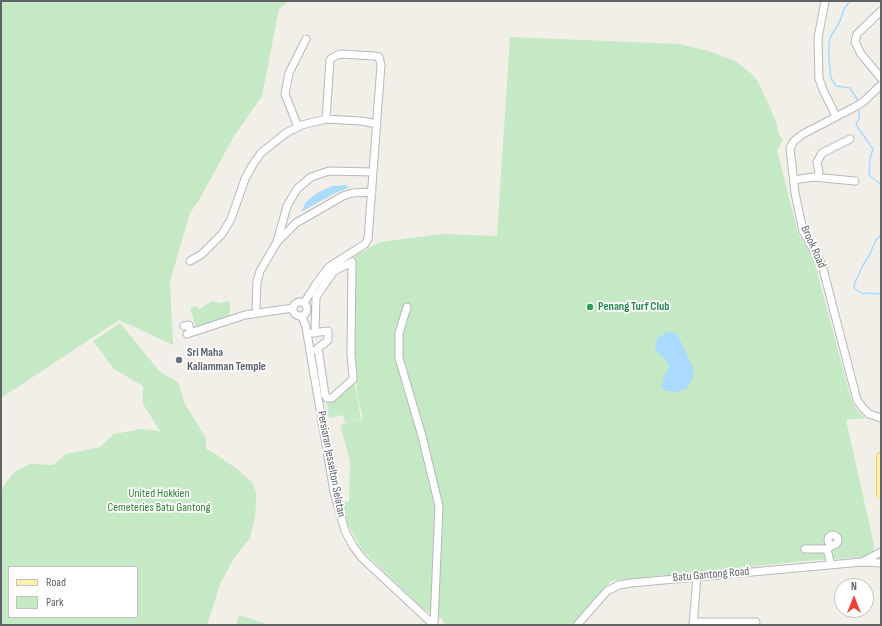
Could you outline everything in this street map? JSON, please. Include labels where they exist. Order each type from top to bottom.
[{"type":"main road","points":[[881,457],[881,494]]},
{"type":"street","points":[[825,1],[818,38],[820,78],[824,92],[836,116]]},
{"type":"street","points":[[880,75],[861,54],[855,42],[857,34],[881,11]]},
{"type":"street","points":[[298,127],[285,94],[289,73],[306,39]]},
{"type":"street","points":[[304,303],[329,267],[367,242],[377,124],[381,62],[379,57],[337,55],[330,60],[326,119]]},
{"type":"street","name":"Brook Road","points":[[881,85],[863,102],[803,134],[794,141],[790,148],[803,231],[822,265],[857,400],[869,414],[881,418]]},
{"type":"street","points":[[190,261],[202,254],[222,234],[231,220],[245,179],[261,153],[286,133],[298,127],[326,119],[361,121],[377,124]]},
{"type":"street","points":[[818,177],[817,162],[822,153],[850,140]]},
{"type":"street","points":[[277,242],[287,206],[303,183],[311,177],[329,172],[373,172]]},
{"type":"street","points":[[794,180],[818,177],[854,181]]},
{"type":"street","points":[[256,308],[257,282],[260,271],[277,242],[296,223],[343,196],[352,193],[372,192]]},
{"type":"street","points":[[311,354],[318,348],[328,340],[328,331],[311,333],[316,297],[334,270],[352,262],[351,355],[353,379],[329,398],[325,395],[318,348]]},
{"type":"street","points":[[184,326],[189,325],[189,333],[245,315],[292,308],[297,303],[304,303]]},
{"type":"street","points":[[292,308],[295,315],[302,316],[307,312],[307,307],[304,303]]},
{"type":"street","points":[[407,307],[399,333],[399,358],[422,436],[439,506],[431,624]]},
{"type":"street","name":"Persiaran Jesselton Selatan","points":[[302,316],[311,333],[311,354],[334,492],[345,531],[353,546],[362,558],[431,624]]},
{"type":"street","points":[[805,549],[830,547],[832,564]]},
{"type":"street","name":"Batu Gantong Road","points":[[862,562],[881,552]]},
{"type":"street","name":"Batu Gantong Road","points":[[576,625],[607,591],[619,585],[697,576],[832,564],[862,562],[881,563]]},
{"type":"street","points":[[697,576],[693,623],[756,622]]},
{"type":"green space","points":[[1,1],[289,1],[279,9],[262,96],[234,136],[199,200],[190,213],[170,281],[173,345],[119,320],[1,398]]},
{"type":"green space","name":"Penang Turf Club","points":[[510,37],[679,44],[709,51],[735,61],[752,74],[758,82],[776,121],[779,135],[783,140],[777,150],[798,233],[814,260],[851,399],[856,409],[865,418],[846,420],[874,545],[872,553],[864,557],[804,561],[611,581],[575,622],[569,625],[445,625],[441,618],[423,609],[362,550],[348,525],[343,503],[349,501],[350,461],[340,425],[363,419],[357,393],[353,353],[353,257],[380,242],[442,234],[497,236]]},
{"type":"green space","points":[[212,301],[220,303],[227,301],[230,302],[230,316],[196,327],[190,308],[197,306],[199,309]]},
{"type":"green space","name":"United Hokkien Cemeteries Batu Gantong","points":[[120,323],[160,372],[178,382],[185,404],[206,438],[206,449],[237,469],[252,482],[256,493],[256,502],[255,516],[250,538],[234,558],[221,582],[207,625],[1,625],[1,490],[14,472],[30,464],[53,465],[66,454],[100,447],[114,434],[142,429],[160,431],[143,404],[143,386],[114,369],[93,341]]},
{"type":"green space","points":[[354,381],[361,419],[345,423],[343,415],[329,418],[327,403]]},
{"type":"green space","points":[[240,615],[269,625],[236,625]]},
{"type":"water","points":[[347,185],[348,188],[335,193],[301,212],[306,202],[317,193],[332,186]]},
{"type":"water","points":[[668,332],[675,333],[679,338],[693,367],[693,377],[686,389],[676,392],[664,390],[662,386],[663,379],[669,367],[666,360],[656,351],[655,344],[659,337]]},
{"type":"waterway","points":[[850,1],[844,9],[840,21],[831,36],[829,43],[829,59],[831,78],[836,86],[850,88],[857,99],[857,102]]},
{"type":"waterway","points":[[859,108],[859,118],[856,125],[873,149],[870,159],[869,174],[881,184]]},
{"type":"waterway","points":[[881,235],[876,240],[854,285],[855,289],[861,293],[881,294]]},
{"type":"place","name":"Penang Turf Club","points":[[590,307]]},
{"type":"place","name":"Sri Maha Kaliamman Temple","points":[[179,360]]}]
